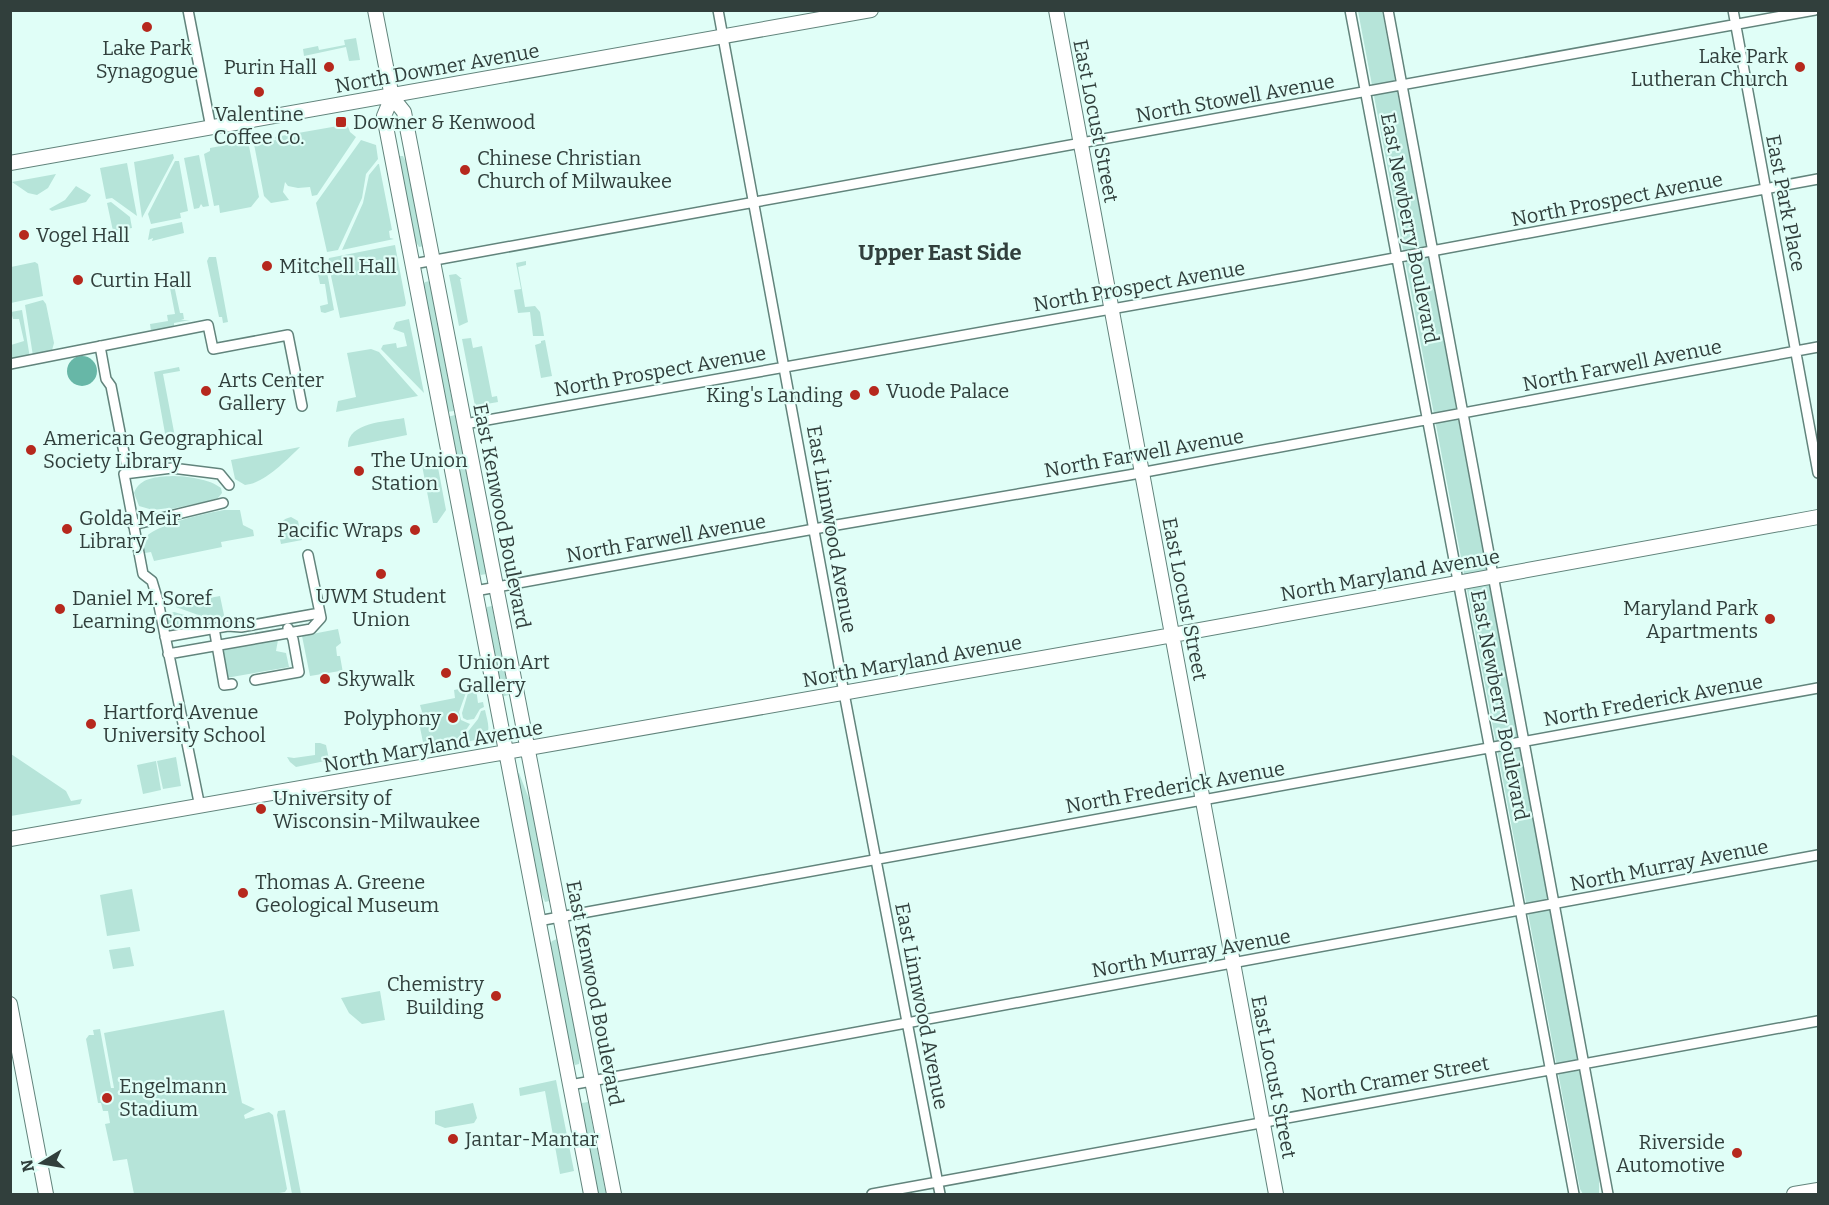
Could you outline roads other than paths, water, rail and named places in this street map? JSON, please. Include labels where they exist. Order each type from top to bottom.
[{"type":"street","points":[[188,10],[211,128]]},
{"type":"street","name":"East Kenwood Boulevard","points":[[375,10],[392,97],[404,112],[614,1194]]},
{"type":"street","name":"East Linnwood Avenue","points":[[718,10],[844,693],[940,1194]]},
{"type":"street","name":"North Downer Avenue","points":[[10,163],[392,97],[871,10]]},
{"type":"street","name":"East Locust Street","points":[[1056,10],[1276,1194]]},
{"type":"street","name":"East Newberry Boulevard","points":[[1350,10],[1574,1194]]},
{"type":"street","name":"East Newberry Boulevard","points":[[1389,10],[1608,1194]]},
{"type":"street","name":"East Park Place","points":[[1733,10],[1818,472]]},
{"type":"street","name":"North Stowell Avenue","points":[[413,264],[1815,10]]},
{"type":"street","name":"East Kenwood Boulevard","points":[[392,97],[384,116],[591,1194]]},
{"type":"street","name":"North Prospect Avenue","points":[[465,424],[1397,258],[1818,179]]},
{"type":"street","points":[[10,364],[208,325],[213,349],[288,335],[302,406]]},
{"type":"street","points":[[100,346],[106,379],[111,386],[128,473]]},
{"type":"street","name":"North Farwell Avenue","points":[[475,591],[814,529],[1142,473],[1818,347]]},
{"type":"street","points":[[200,807],[152,581],[143,574],[124,474],[172,468],[220,474],[229,485]]},
{"type":"street","points":[[133,525],[224,503]]},
{"type":"street","name":"North Maryland Avenue","points":[[10,839],[1172,635],[1818,517]]},
{"type":"street","points":[[168,654],[311,629],[321,618],[308,555]]},
{"type":"street","points":[[165,637],[320,613]]},
{"type":"street","points":[[255,680],[299,672],[293,639],[286,619]]},
{"type":"street","points":[[214,628],[224,685],[232,684]]},
{"type":"street","name":"North Frederick Avenue","points":[[538,921],[1818,688]]},
{"type":"street","name":"North Murray Avenue","points":[[570,1085],[1818,855]]},
{"type":"street","points":[[10,1004],[46,1194]]},
{"type":"street","name":"North Cramer Street","points":[[873,1194],[1818,1021]]},
{"type":"street","points":[[1794,1194],[1818,1190]]},
{"type":"place","name":"Lake Park Synagogue","points":[[147,27]]},
{"type":"place","name":"Purin Hall","points":[[329,67]]},
{"type":"place","name":"Lake Park Lutheran Church","points":[[1800,67]]},
{"type":"place","name":"Valentine Coffee Co.","points":[[259,92]]},
{"type":"place","name":"Downer & Kenwood","points":[[341,122]]},
{"type":"place","name":"Chinese Christian Church of Milwaukee","points":[[465,170]]},
{"type":"place","name":"Vogel Hall","points":[[24,235]]},
{"type":"place","name":"Mitchell Hall","points":[[267,266]]},
{"type":"place","name":"Curtin Hall","points":[[78,280]]},
{"type":"place","name":"Arts Center Gallery","points":[[206,391]]},
{"type":"place","name":"Vuode Palace","points":[[874,391]]},
{"type":"place","name":"King's Landing","points":[[855,395]]},
{"type":"place","name":"American Geographical Society Library","points":[[31,450]]},
{"type":"place","name":"The Union Station","points":[[359,471]]},
{"type":"place","name":"Golda Meir Library","points":[[67,529]]},
{"type":"place","name":"Pacific Wraps","points":[[415,530]]},
{"type":"place","name":"UWM Student Union","points":[[381,574]]},
{"type":"place","name":"Daniel M. Soref Learning Commons","points":[[60,609]]},
{"type":"place","name":"Maryland Park Apartments","points":[[1770,619]]},
{"type":"place","name":"Union Art Gallery","points":[[446,673]]},
{"type":"place","name":"Skywalk","points":[[325,679]]},
{"type":"place","name":"Polyphony","points":[[453,718]]},
{"type":"place","name":"Hartford Avenue University School","points":[[91,724]]},
{"type":"place","name":"University of Wisconsin-Milwaukee","points":[[261,809]]},
{"type":"place","name":"Thomas A. Greene Geological Museum","points":[[243,893]]},
{"type":"place","name":"Chemistry Building","points":[[496,996]]},
{"type":"place","name":"Engelmann Stadium","points":[[107,1098]]},
{"type":"place","name":"Jantar-Mantar","points":[[453,1139]]},
{"type":"place","name":"Riverside Automotive","points":[[1737,1153]]},
{"type":"district","name":"Upper East Side","points":[[940,252]]}]
